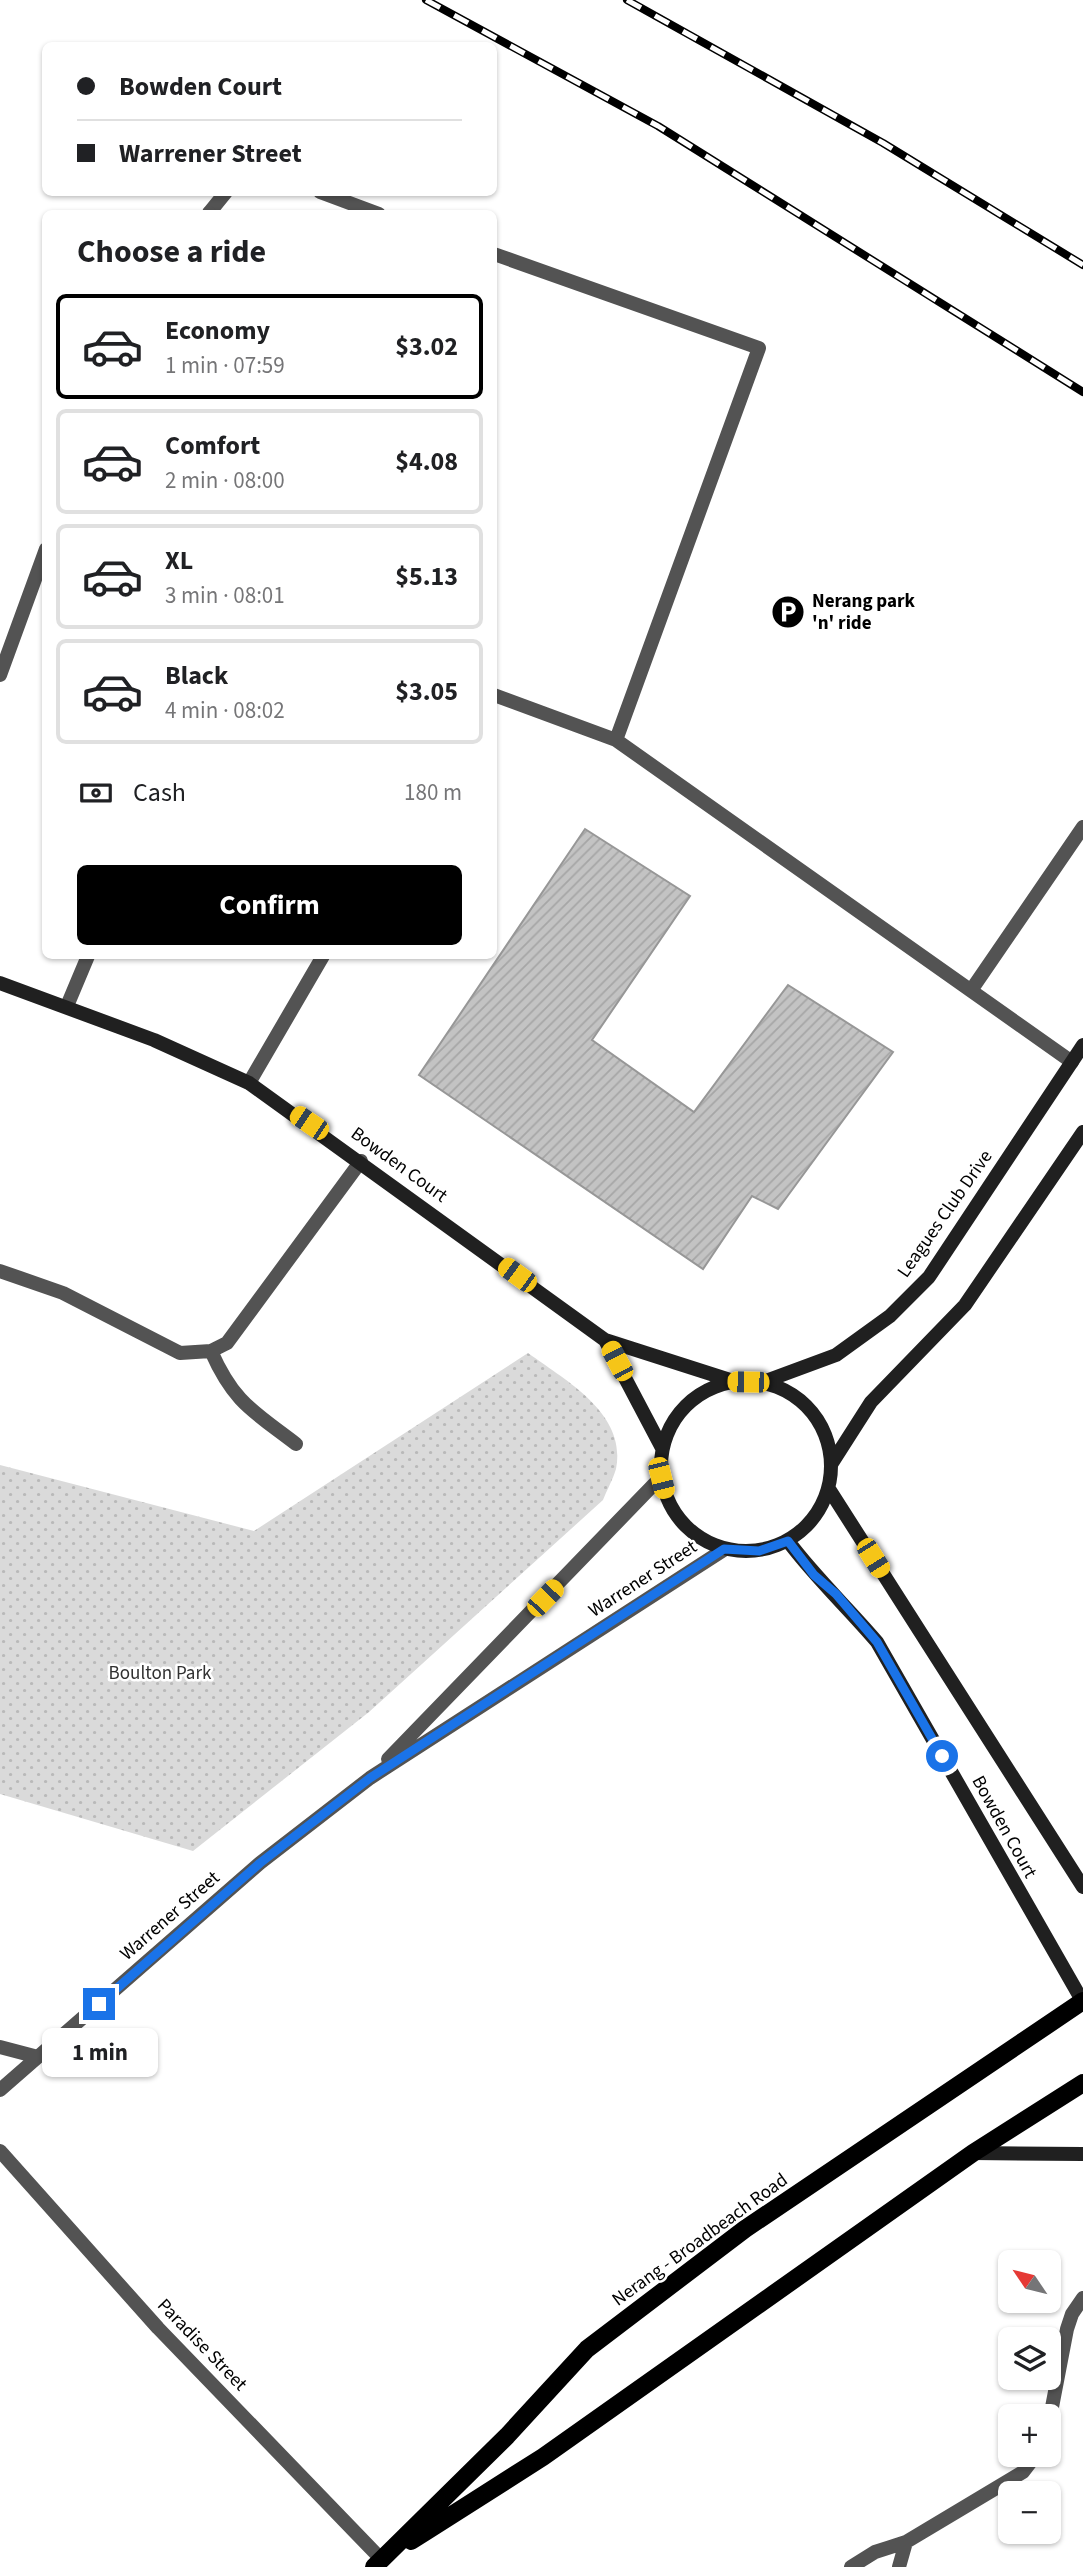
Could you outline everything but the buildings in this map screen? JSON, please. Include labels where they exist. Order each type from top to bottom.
[{"type":"main road","name":"Nerang - Broadbeach Road","points":[[378,2563],[507,2436],[587,2349],[745,2229],[1083,2001]]},
{"type":"main road","points":[[378,2563],[543,2457],[973,2152],[1083,2082]]},
{"type":"street","points":[[211,210],[223,196]]},
{"type":"street","points":[[331,196],[368,210]]},
{"type":"street","points":[[497,255],[759,348],[616,740]]},
{"type":"street","points":[[0,675],[42,560]]},
{"type":"street","points":[[497,696],[616,740],[1077,1064]]},
{"type":"street","points":[[972,989],[1083,827]]},
{"type":"street","points":[[67,1006],[87,959]]},
{"type":"street","points":[[249,1083],[321,959]]},
{"type":"street","name":"Bowden Court","points":[[0,983],[154,1040],[249,1083],[361,1161],[606,1340],[733,1381]]},
{"type":"street","name":"Leagues Club Drive","points":[[763,1382],[835,1355],[890,1316],[929,1277],[1077,1064],[1083,1045]]},
{"type":"street","points":[[832,1463],[872,1402],[965,1305],[1083,1132]]},
{"type":"street","points":[[0,1271],[63,1293],[180,1353],[211,1351],[226,1343],[361,1161]]},
{"type":"street","name":"Bowden Court","points":[[606,1340],[662,1448]]},
{"type":"street","points":[[211,1351],[226,1383],[240,1402],[296,1444]]},
{"type":"street","points":[[733,1381],[763,1382],[791,1392],[810,1409],[826,1434],[832,1463],[829,1489],[816,1516],[788,1541],[759,1551],[724,1549],[697,1537],[680,1521],[665,1495],[661,1478],[662,1448],[670,1428],[692,1400],[718,1385],[733,1381]]},
{"type":"street","name":"Warrener Street","points":[[370,1778],[661,1478]]},
{"type":"street","name":"Bowden Court","points":[[829,1489],[1083,1887]]},
{"type":"street","name":"Bowden Court","points":[[788,1541],[814,1575],[836,1594],[877,1642],[1083,2001]]},
{"type":"street","name":"Warrener Street","points":[[0,2090],[260,1863],[370,1778],[724,1549]]},
{"type":"street","points":[[0,2047],[38,2057]]},
{"type":"street","name":"Paradise Street","points":[[0,2151],[158,2328],[378,2563]]},
{"type":"street","points":[[973,2152],[1083,2154]]},
{"type":"street","points":[[1053,2404],[1067,2329],[1072,2314],[1083,2298]]},
{"type":"street","points":[[851,2567],[875,2552],[906,2542],[1023,2472],[1027,2467]]},
{"type":"street","points":[[899,2567],[906,2542]]},
{"type":"green space","name":"Boulton Park","points":[[528,1353],[575,1387],[603,1415],[612,1431],[617,1449],[612,1481],[603,1500],[369,1712],[193,1851],[0,1794],[0,1465],[254,1531]]},
{"type":"railway","points":[[426,0],[658,126],[1083,392]]},
{"type":"railway","points":[[627,0],[883,143],[1083,265]]},
{"type":"place","name":"Nerang park 'n' ride","points":[[788,612]]},
{"type":"route","points":[[99,2004],[260,1863],[370,1778],[724,1549],[759,1551],[788,1541],[814,1575],[836,1594],[877,1642],[942,1756]]}]
